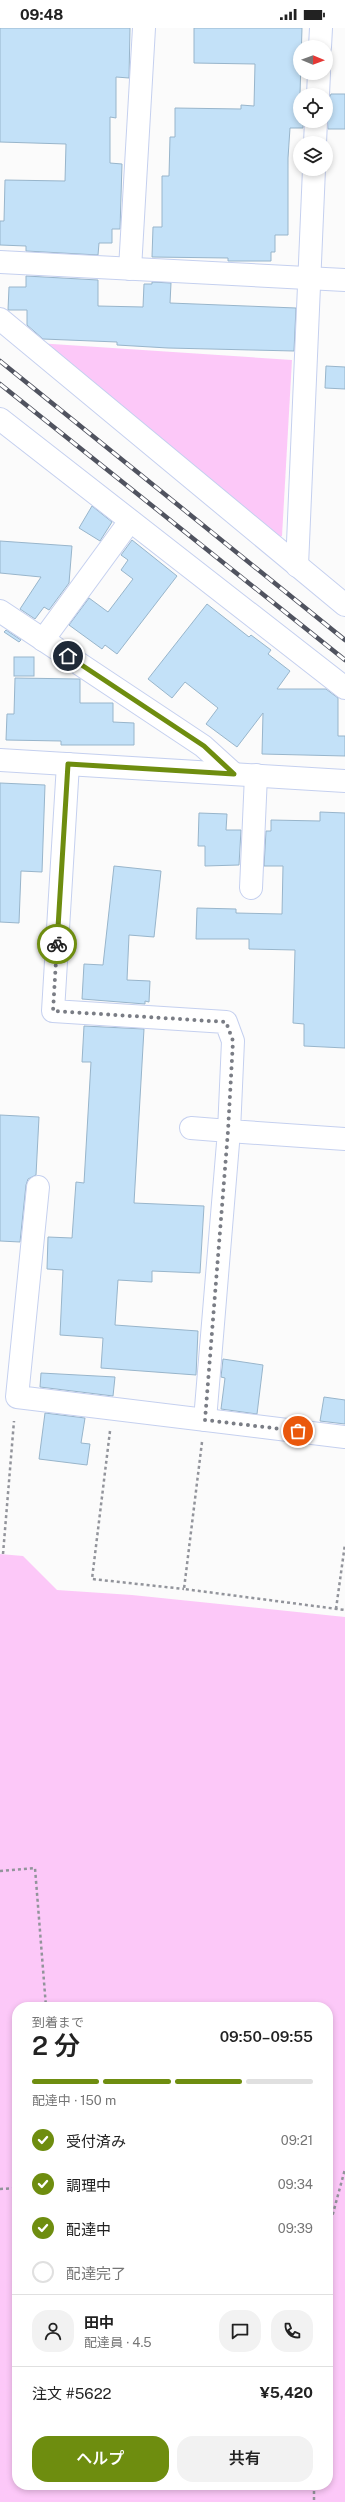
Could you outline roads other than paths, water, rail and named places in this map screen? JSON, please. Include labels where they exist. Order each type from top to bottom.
[{"type":"street","points":[[130,269],[144,28]]},
{"type":"street","points":[[320,40],[321,28]]},
{"type":"street","points":[[297,566],[314,176]]},
{"type":"street","points":[[0,262],[345,280]]},
{"type":"street","points":[[0,319],[345,606]]},
{"type":"street","points":[[0,419],[345,688]]},
{"type":"street","points":[[43,640],[130,521]]},
{"type":"street","points":[[0,611],[204,746],[234,774]]},
{"type":"street","points":[[0,760],[256,775],[345,782]]},
{"type":"street","points":[[68,764],[53,1011],[226,1022],[233,1041],[228,1131],[205,1420]]},
{"type":"street","points":[[251,888],[256,775]]},
{"type":"street","points":[[191,1128],[345,1140]]},
{"type":"street","points":[[38,1187],[8,1396],[345,1437]]},
{"type":"railway","points":[[0,361],[345,640]]},
{"type":"railway","points":[[0,384],[345,660]]}]
